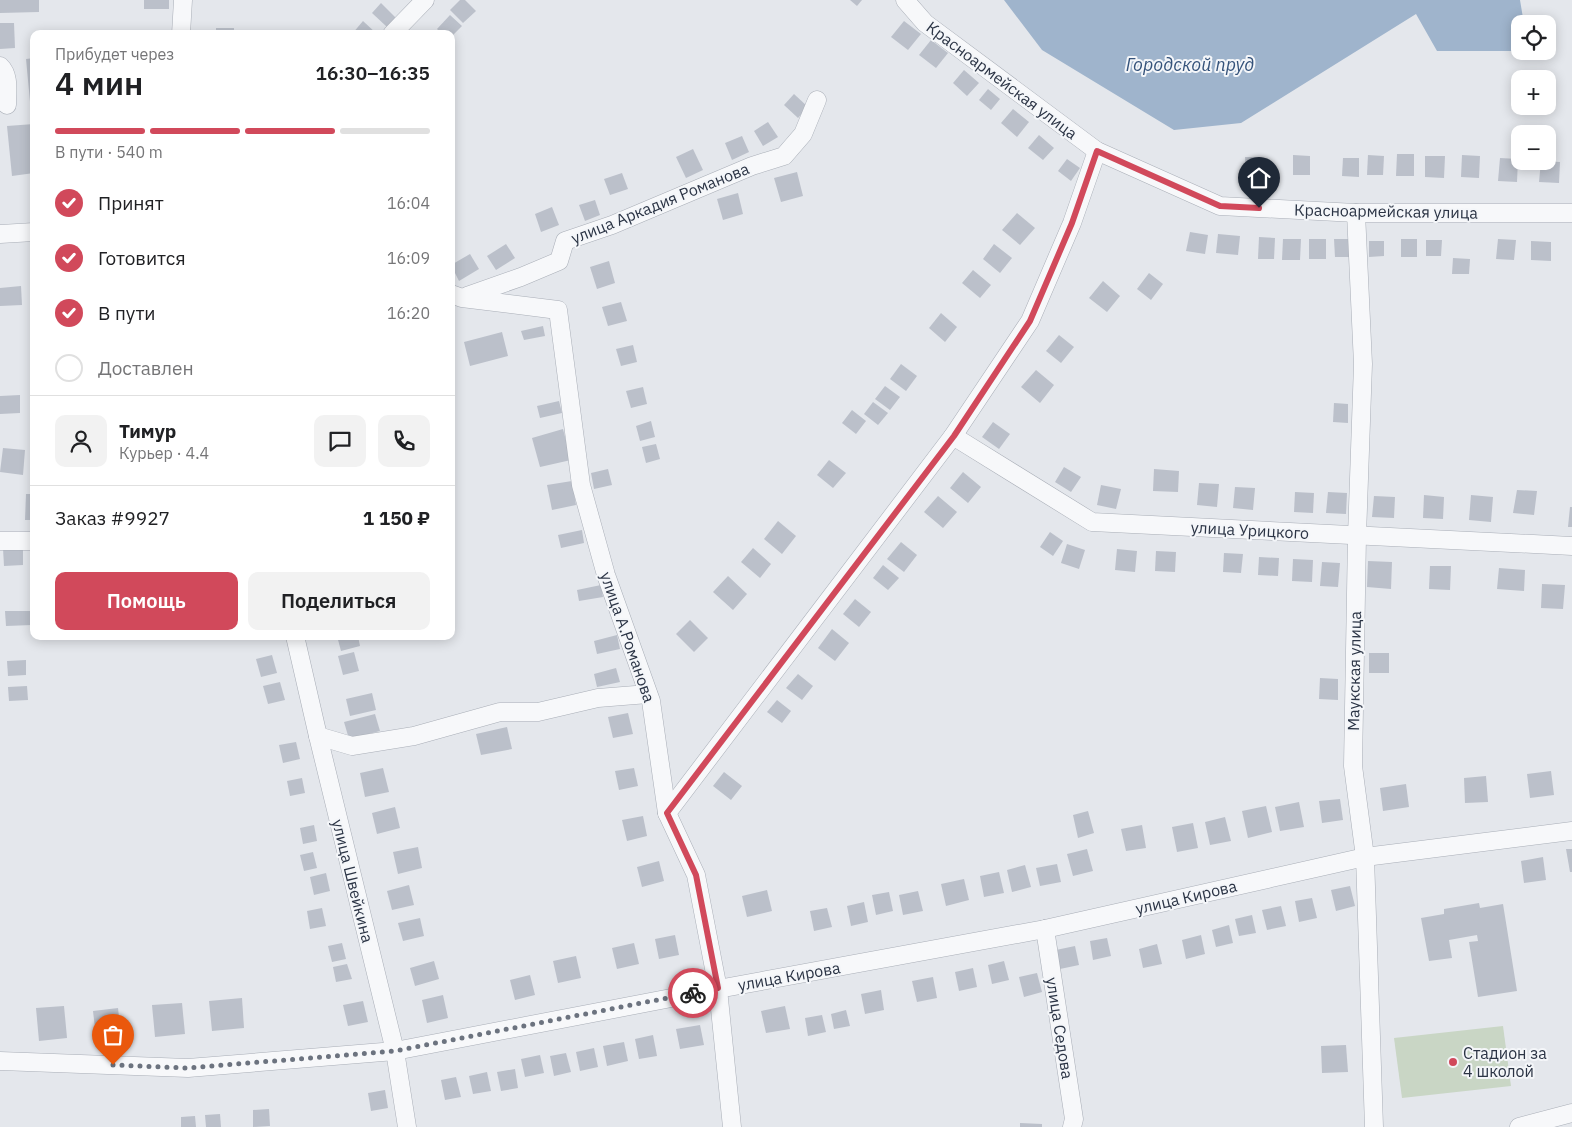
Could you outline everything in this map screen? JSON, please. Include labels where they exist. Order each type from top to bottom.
[{"type":"street","points":[[181,30],[183,0]]},
{"type":"street","points":[[396,30],[424,0]]},
{"type":"street","name":"Красноармейская улица","points":[[904,0],[925,23],[1097,151],[1220,206],[1356,214],[1572,213]]},
{"type":"street","points":[[0,66],[5,72],[6,77],[7,105]]},
{"type":"street","name":"улица Аркадия Романова","points":[[456,296],[521,278],[559,261],[565,241],[612,225],[752,166],[784,156],[803,134],[817,100]]},
{"type":"street","points":[[667,813],[954,436],[1030,321],[1072,223],[1097,151]]},
{"type":"street","name":"Маукская улица","points":[[1356,214],[1363,364],[1356,536],[1353,766],[1365,857],[1374,1127]]},
{"type":"street","points":[[0,234],[30,232]]},
{"type":"street","name":"улица А.Романова","points":[[456,296],[558,310],[581,485],[606,575],[651,701],[667,813],[696,875],[718,988],[732,1127]]},
{"type":"street","name":"улица Урицкого","points":[[954,436],[1092,522],[1572,546]]},
{"type":"street","points":[[0,541],[30,541]]},
{"type":"street","name":"улица Швейкина","points":[[296,640],[395,1051],[407,1127]]},
{"type":"street","points":[[318,736],[352,746],[359,746],[414,736],[500,712],[538,712],[598,698],[648,694]]},
{"type":"street","name":"улица Кирова","points":[[0,1061],[188,1068],[395,1051],[718,988],[1045,929],[1365,857],[1572,831]]},
{"type":"street","name":"улица Седова","points":[[1045,929],[1074,1119],[1072,1127]]},
{"type":"street","points":[[1519,1127],[1572,1113]]},
{"type":"green space","name":"Стадион за 4 школой","points":[[1503,1026],[1511,1086],[1402,1098],[1394,1038]]},
{"type":"water","name":"Городской пруд","points":[[1004,0],[1520,0],[1522,15],[1511,15],[1511,51],[1437,51],[1416,14],[1241,123],[1174,130],[1042,50]]},
{"type":"building","points":[[0,0],[39,0],[39,12],[0,13]]},
{"type":"building","points":[[144,0],[169,0],[169,9],[144,9]]},
{"type":"building","points":[[460,0],[465,0],[476,11],[463,23],[450,10]]},
{"type":"building","points":[[850,0],[862,0],[857,6]]},
{"type":"building","points":[[381,3],[396,18],[387,27],[372,13]]},
{"type":"building","points":[[450,15],[462,26],[455,33],[455,30],[437,29]]},
{"type":"building","points":[[363,21],[373,30],[355,30]]},
{"type":"building","points":[[904,21],[921,34],[908,50],[891,37]]},
{"type":"building","points":[[0,23],[14,23],[15,48],[0,49]]},
{"type":"building","points":[[216,28],[234,28],[234,30],[216,30]]},
{"type":"building","points":[[931,40],[948,53],[936,68],[919,55]]},
{"type":"building","points":[[30,58],[30,101],[26,59]]},
{"type":"building","points":[[964,70],[979,83],[967,96],[953,83]]},
{"type":"building","points":[[988,89],[1000,99],[991,110],[979,100]]},
{"type":"building","points":[[794,94],[808,107],[798,118],[784,105]]},
{"type":"building","points":[[1013,109],[1029,122],[1017,137],[1001,123]]},
{"type":"building","points":[[768,122],[778,137],[763,146],[754,131]]},
{"type":"building","points":[[30,124],[30,174],[12,176],[7,126]]},
{"type":"building","points":[[1039,135],[1054,148],[1043,160],[1028,148]]},
{"type":"building","points":[[742,136],[749,152],[732,160],[725,143]]},
{"type":"building","points":[[693,149],[703,170],[686,178],[676,157]]},
{"type":"building","points":[[1397,154],[1414,154],[1414,176],[1396,176]]},
{"type":"building","points":[[1293,155],[1310,156],[1310,175],[1293,175]]},
{"type":"building","points":[[1368,155],[1384,156],[1383,175],[1367,175]]},
{"type":"building","points":[[1462,155],[1480,156],[1479,178],[1461,177]]},
{"type":"building","points":[[1425,156],[1445,156],[1444,178],[1425,177]]},
{"type":"building","points":[[1245,157],[1262,157],[1263,175],[1246,175]]},
{"type":"building","points":[[1343,158],[1359,158],[1359,177],[1342,176]]},
{"type":"building","points":[[1500,158],[1511,159],[1511,170],[1518,170],[1517,182],[1498,181]]},
{"type":"building","points":[[1067,159],[1080,168],[1071,181],[1058,171]]},
{"type":"building","points":[[1556,162],[1560,162],[1559,183],[1539,182],[1540,170],[1556,170]]},
{"type":"building","points":[[797,172],[803,196],[781,202],[774,178]]},
{"type":"building","points":[[622,173],[628,189],[610,195],[604,179]]},
{"type":"building","points":[[738,193],[743,214],[723,220],[717,199]]},
{"type":"building","points":[[595,200],[600,215],[585,221],[579,205]]},
{"type":"building","points":[[552,207],[559,225],[541,232],[535,214]]},
{"type":"building","points":[[1017,213],[1035,228],[1020,245],[1002,230]]},
{"type":"building","points":[[1190,232],[1208,235],[1205,254],[1186,251]]},
{"type":"building","points":[[1218,234],[1240,236],[1238,255],[1216,253]]},
{"type":"building","points":[[1259,237],[1275,238],[1274,259],[1258,259]]},
{"type":"building","points":[[1283,239],[1301,239],[1300,260],[1282,260]]},
{"type":"building","points":[[1309,239],[1326,239],[1326,259],[1309,259]]},
{"type":"building","points":[[1334,239],[1350,239],[1350,257],[1335,257]]},
{"type":"building","points":[[1401,239],[1417,239],[1417,257],[1401,257]]},
{"type":"building","points":[[1498,239],[1516,240],[1514,260],[1496,259]]},
{"type":"building","points":[[1426,240],[1442,240],[1441,256],[1426,256]]},
{"type":"building","points":[[1369,241],[1384,241],[1384,256],[1369,257]]},
{"type":"building","points":[[1531,241],[1551,242],[1551,261],[1531,260]]},
{"type":"building","points":[[506,244],[515,258],[496,270],[487,256]]},
{"type":"building","points":[[994,244],[1012,258],[1000,273],[983,259]]},
{"type":"building","points":[[470,254],[479,269],[459,281],[455,273],[455,263]]},
{"type":"building","points":[[1453,258],[1470,259],[1469,274],[1452,274]]},
{"type":"building","points":[[609,261],[615,283],[597,289],[590,267]]},
{"type":"building","points":[[973,270],[991,285],[980,298],[962,283]]},
{"type":"building","points":[[1149,273],[1163,284],[1151,300],[1137,289]]},
{"type":"building","points":[[1103,281],[1120,296],[1107,312],[1089,298]]},
{"type":"building","points":[[21,286],[22,305],[0,306],[0,288]]},
{"type":"building","points":[[621,302],[627,321],[608,326],[602,307]]},
{"type":"building","points":[[941,313],[957,327],[945,342],[929,328]]},
{"type":"building","points":[[543,326],[545,336],[524,340],[521,331]]},
{"type":"building","points":[[502,332],[508,356],[470,366],[464,342]]},
{"type":"building","points":[[1059,335],[1074,347],[1061,363],[1046,351]]},
{"type":"building","points":[[633,345],[637,362],[621,366],[616,349]]},
{"type":"building","points":[[901,364],[917,376],[906,391],[890,379]]},
{"type":"building","points":[[1036,370],[1054,385],[1040,403],[1021,387]]},
{"type":"building","points":[[885,386],[900,397],[890,410],[875,399]]},
{"type":"building","points":[[643,387],[647,404],[631,408],[626,391]]},
{"type":"building","points":[[20,395],[20,413],[0,414],[0,396]]},
{"type":"building","points":[[559,401],[562,413],[540,418],[537,406]]},
{"type":"building","points":[[873,402],[888,413],[878,425],[864,414]]},
{"type":"building","points":[[1334,403],[1348,404],[1348,423],[1333,422]]},
{"type":"building","points":[[852,410],[866,421],[856,434],[842,423]]},
{"type":"building","points":[[651,421],[655,437],[640,441],[636,426]]},
{"type":"building","points":[[993,422],[1010,434],[999,449],[982,437]]},
{"type":"building","points":[[563,429],[571,460],[540,467],[532,438]]},
{"type":"building","points":[[656,444],[660,459],[646,463],[642,447]]},
{"type":"building","points":[[3,448],[25,450],[23,475],[0,472]]},
{"type":"building","points":[[829,460],[846,473],[833,488],[817,475]]},
{"type":"building","points":[[1064,467],[1081,477],[1071,492],[1055,482]]},
{"type":"building","points":[[608,469],[612,485],[594,489],[591,473]]},
{"type":"building","points":[[1154,469],[1179,471],[1178,492],[1153,491]]},
{"type":"building","points":[[963,472],[981,487],[968,503],[950,488]]},
{"type":"building","points":[[572,481],[576,505],[552,510],[547,485]]},
{"type":"building","points":[[1199,483],[1219,484],[1217,507],[1197,505]]},
{"type":"building","points":[[1101,485],[1121,489],[1116,509],[1097,505]]},
{"type":"building","points":[[1235,487],[1255,488],[1253,510],[1233,508]]},
{"type":"building","points":[[1517,490],[1537,491],[1534,515],[1513,513]]},
{"type":"building","points":[[1295,492],[1314,493],[1313,513],[1294,512]]},
{"type":"building","points":[[1328,492],[1347,493],[1346,514],[1326,513]]},
{"type":"building","points":[[26,494],[30,494],[30,520],[25,520]]},
{"type":"building","points":[[1424,495],[1444,497],[1443,519],[1423,518]]},
{"type":"building","points":[[1471,495],[1493,497],[1491,522],[1469,520]]},
{"type":"building","points":[[938,496],[957,512],[943,528],[924,512]]},
{"type":"building","points":[[1374,496],[1395,497],[1394,518],[1372,517]]},
{"type":"building","points":[[1570,507],[1572,507],[1572,527],[1568,527]]},
{"type":"building","points":[[778,521],[796,536],[782,554],[764,539]]},
{"type":"building","points":[[582,530],[584,543],[561,548],[558,535]]},
{"type":"building","points":[[1050,532],[1063,541],[1053,556],[1040,547]]},
{"type":"building","points":[[901,542],[917,555],[904,572],[887,559]]},
{"type":"building","points":[[1067,544],[1085,550],[1079,569],[1061,563]]},
{"type":"building","points":[[23,547],[23,565],[4,566],[3,548]]},
{"type":"building","points":[[753,548],[771,564],[760,578],[741,562]]},
{"type":"building","points":[[1117,549],[1137,551],[1135,572],[1115,570]]},
{"type":"building","points":[[1156,551],[1176,552],[1175,572],[1155,571]]},
{"type":"building","points":[[1224,553],[1243,554],[1241,573],[1223,572]]},
{"type":"building","points":[[1259,557],[1279,558],[1278,576],[1258,575]]},
{"type":"building","points":[[1293,559],[1313,560],[1312,582],[1292,581]]},
{"type":"building","points":[[1368,561],[1392,562],[1391,589],[1367,587]]},
{"type":"building","points":[[1322,562],[1340,563],[1338,587],[1320,586]]},
{"type":"building","points":[[883,565],[899,578],[888,590],[873,578]]},
{"type":"building","points":[[1430,566],[1451,566],[1450,590],[1429,589]]},
{"type":"building","points":[[1499,568],[1525,570],[1524,591],[1497,589]]},
{"type":"building","points":[[728,576],[747,594],[733,610],[713,592]]},
{"type":"building","points":[[1542,584],[1565,585],[1563,609],[1541,608]]},
{"type":"building","points":[[601,585],[603,597],[579,601],[577,590]]},
{"type":"building","points":[[855,599],[871,612],[859,627],[843,614]]},
{"type":"building","points":[[5,611],[30,611],[30,625],[6,626]]},
{"type":"building","points":[[690,620],[708,638],[694,652],[676,634]]},
{"type":"building","points":[[832,629],[849,643],[835,661],[818,648]]},
{"type":"building","points":[[617,635],[620,649],[597,654],[594,641]]},
{"type":"building","points":[[338,640],[359,640],[360,646],[341,651]]},
{"type":"building","points":[[354,652],[359,671],[343,675],[338,656]]},
{"type":"building","points":[[1369,653],[1389,653],[1389,673],[1369,673]]},
{"type":"building","points":[[272,655],[277,673],[261,677],[256,659]]},
{"type":"building","points":[[26,660],[26,675],[8,676],[7,661]]},
{"type":"building","points":[[616,668],[620,682],[597,687],[594,674]]},
{"type":"building","points":[[798,674],[813,686],[802,700],[786,688]]},
{"type":"building","points":[[1320,678],[1338,679],[1338,700],[1319,699]]},
{"type":"building","points":[[280,682],[285,700],[268,704],[263,686]]},
{"type":"building","points":[[27,686],[28,700],[9,701],[8,687]]},
{"type":"building","points":[[372,693],[376,710],[350,716],[346,699]]},
{"type":"building","points":[[777,700],[791,711],[782,723],[767,712]]},
{"type":"building","points":[[628,713],[633,734],[613,738],[608,717]]},
{"type":"building","points":[[375,714],[380,731],[349,739],[344,722]]},
{"type":"building","points":[[507,727],[512,749],[481,755],[476,734]]},
{"type":"building","points":[[296,742],[300,759],[283,763],[279,745]]},
{"type":"building","points":[[383,768],[389,792],[365,797],[360,773]]},
{"type":"building","points":[[634,768],[638,786],[619,790],[615,771]]},
{"type":"building","points":[[1551,771],[1554,795],[1530,798],[1527,774]]},
{"type":"building","points":[[724,772],[742,786],[731,800],[713,786]]},
{"type":"building","points":[[1486,776],[1488,802],[1465,803],[1464,778]]},
{"type":"building","points":[[302,778],[305,793],[290,796],[287,781]]},
{"type":"building","points":[[1406,784],[1409,807],[1383,811],[1380,788]]},
{"type":"building","points":[[1340,799],[1343,820],[1322,823],[1319,801]]},
{"type":"building","points":[[1299,802],[1304,827],[1280,831],[1275,807]]},
{"type":"building","points":[[1266,806],[1272,832],[1248,838],[1242,811]]},
{"type":"building","points":[[395,807],[400,828],[377,834],[372,813]]},
{"type":"building","points":[[1088,811],[1094,833],[1078,838],[1073,815]]},
{"type":"building","points":[[643,816],[647,836],[627,841],[622,820]]},
{"type":"building","points":[[1225,817],[1231,841],[1210,845],[1205,822]]},
{"type":"building","points":[[1193,823],[1198,848],[1177,852],[1172,827]]},
{"type":"building","points":[[314,825],[317,841],[303,844],[300,828]]},
{"type":"building","points":[[1142,825],[1146,848],[1126,851],[1121,829]]},
{"type":"building","points":[[418,847],[422,868],[398,874],[393,852]]},
{"type":"building","points":[[1087,849],[1093,871],[1073,876],[1067,854]]},
{"type":"building","points":[[1566,849],[1572,849],[1572,872],[1570,872]]},
{"type":"building","points":[[313,852],[317,868],[304,871],[300,855]]},
{"type":"building","points":[[1543,857],[1546,880],[1524,883],[1521,861]]},
{"type":"building","points":[[659,861],[664,881],[642,887],[637,867]]},
{"type":"building","points":[[1057,864],[1061,882],[1040,886],[1036,868]]},
{"type":"building","points":[[1025,865],[1031,887],[1012,892],[1007,870]]},
{"type":"building","points":[[999,872],[1004,893],[984,897],[980,876]]},
{"type":"building","points":[[326,873],[330,891],[314,895],[310,877]]},
{"type":"building","points":[[964,879],[969,900],[946,906],[941,884]]},
{"type":"building","points":[[409,885],[414,905],[392,910],[387,891]]},
{"type":"building","points":[[1350,886],[1355,906],[1336,911],[1331,890]]},
{"type":"building","points":[[767,890],[772,911],[747,917],[742,896]]},
{"type":"building","points":[[918,891],[923,911],[903,915],[899,895]]},
{"type":"building","points":[[889,892],[893,911],[876,915],[872,895]]},
{"type":"building","points":[[1312,898],[1317,918],[1299,922],[1295,901]]},
{"type":"building","points":[[864,902],[868,922],[851,926],[847,906]]},
{"type":"building","points":[[1479,903],[1480,908],[1503,904],[1517,991],[1478,997],[1469,942],[1478,941],[1477,935],[1449,940],[1452,958],[1429,961],[1421,918],[1444,914],[1444,909]]},
{"type":"building","points":[[1281,906],[1286,926],[1267,930],[1262,910]]},
{"type":"building","points":[[322,908],[326,926],[310,929],[307,911]]},
{"type":"building","points":[[827,908],[832,927],[814,931],[810,911]]},
{"type":"building","points":[[1252,915],[1256,933],[1239,936],[1235,919]]},
{"type":"building","points":[[420,918],[424,936],[403,941],[398,923]]},
{"type":"building","points":[[1229,925],[1233,943],[1216,947],[1212,930]]},
{"type":"building","points":[[675,935],[679,955],[659,959],[655,939]]},
{"type":"building","points":[[1201,935],[1205,954],[1186,959],[1182,940]]},
{"type":"building","points":[[1107,938],[1111,956],[1093,960],[1090,941]]},
{"type":"building","points":[[342,943],[346,959],[332,962],[328,946]]},
{"type":"building","points":[[634,943],[639,964],[617,969],[612,948]]},
{"type":"building","points":[[1157,944],[1162,964],[1143,968],[1139,949]]},
{"type":"building","points":[[1075,946],[1079,965],[1060,969],[1056,950]]},
{"type":"building","points":[[576,956],[581,978],[558,983],[553,961]]},
{"type":"building","points":[[434,961],[439,979],[415,986],[410,968]]},
{"type":"building","points":[[1004,961],[1009,980],[992,984],[988,965]]},
{"type":"building","points":[[347,964],[352,979],[336,982],[333,967]]},
{"type":"building","points":[[973,968],[977,987],[959,991],[955,972]]},
{"type":"building","points":[[1037,973],[1042,992],[1024,997],[1019,977]]},
{"type":"building","points":[[530,975],[535,995],[515,1000],[510,980]]},
{"type":"building","points":[[933,977],[937,998],[917,1002],[912,981]]},
{"type":"building","points":[[881,990],[884,1010],[865,1014],[861,994]]},
{"type":"building","points":[[443,995],[448,1018],[427,1023],[422,1000]]},
{"type":"building","points":[[242,998],[244,1028],[212,1031],[209,1001]]},
{"type":"building","points":[[363,1001],[368,1022],[348,1026],[343,1005]]},
{"type":"building","points":[[182,1003],[185,1034],[155,1037],[152,1005]]},
{"type":"building","points":[[64,1006],[67,1038],[39,1041],[36,1008]]},
{"type":"building","points":[[785,1006],[790,1029],[766,1033],[761,1011]]},
{"type":"building","points":[[118,1008],[121,1034],[96,1037],[93,1011]]},
{"type":"building","points":[[846,1010],[850,1026],[834,1029],[831,1014]]},
{"type":"building","points":[[822,1015],[826,1032],[808,1036],[805,1018]]},
{"type":"building","points":[[700,1025],[704,1045],[680,1049],[676,1029]]},
{"type":"building","points":[[653,1035],[657,1056],[639,1059],[635,1039]]},
{"type":"building","points":[[624,1042],[628,1061],[607,1066],[603,1046]]},
{"type":"building","points":[[1346,1045],[1348,1072],[1322,1073],[1321,1046]]},
{"type":"building","points":[[594,1048],[598,1067],[580,1071],[576,1052]]},
{"type":"building","points":[[566,1053],[571,1072],[554,1076],[550,1056]]},
{"type":"building","points":[[540,1055],[544,1073],[525,1077],[521,1059]]},
{"type":"building","points":[[515,1069],[518,1088],[501,1091],[497,1072]]},
{"type":"building","points":[[487,1072],[491,1091],[473,1094],[469,1076]]},
{"type":"building","points":[[456,1077],[461,1097],[445,1100],[441,1080]]},
{"type":"building","points":[[385,1090],[388,1108],[371,1111],[368,1093]]},
{"type":"building","points":[[269,1109],[270,1126],[253,1127],[253,1110]]},
{"type":"building","points":[[220,1114],[221,1127],[206,1127],[205,1115]]},
{"type":"building","points":[[195,1116],[196,1127],[181,1127],[181,1117]]},
{"type":"building","points":[[1020,1123],[1042,1124],[1042,1127],[1020,1127]]},
{"type":"way so far","points":[[113,1065],[188,1068],[395,1051],[693,993]]},
{"type":"place","name":"Стадион за 4 школой","points":[[1453,1062]]},
{"type":"route","points":[[693,993],[718,988],[696,875],[667,813],[954,436],[1030,321],[1072,223],[1097,151],[1220,206],[1259,208]]}]
